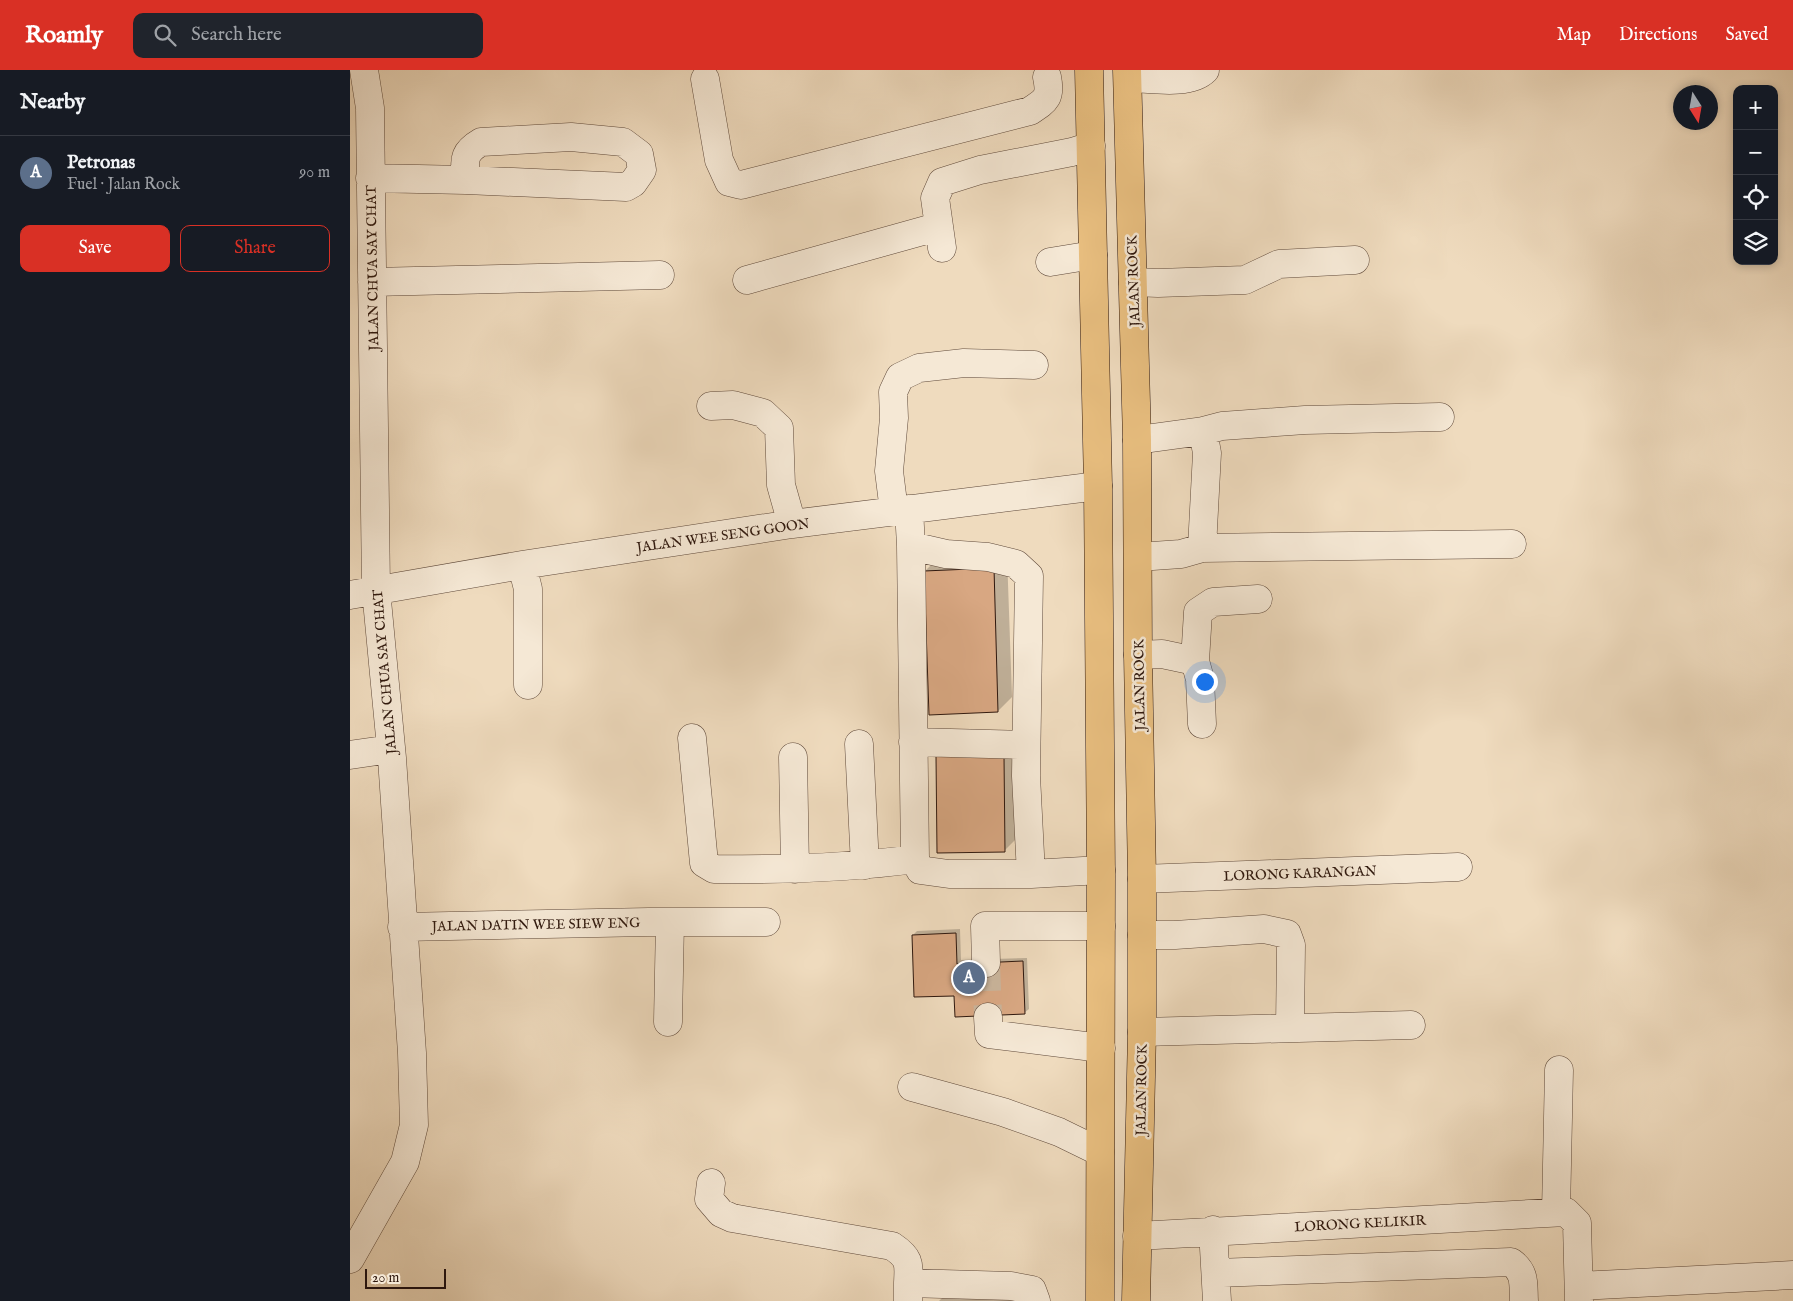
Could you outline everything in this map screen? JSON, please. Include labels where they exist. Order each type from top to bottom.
[{"type":"main road","points":[[1090,70],[1098,486],[1101,870],[1100,1301]]},
{"type":"main road","name":"JALAN ROCK","points":[[1127,74],[1137,440],[1142,880],[1142,1032],[1136,1301]]},
{"type":"street","name":"JALAN CHUA SAY CHAT","points":[[350,1259],[405,1162],[414,1125],[412,1053],[391,749],[376,590],[370,108],[364,70]]},
{"type":"street","points":[[1127,74],[1187,79],[1200,75],[1205,70]]},
{"type":"street","points":[[705,79],[719,160],[729,182],[741,185],[1030,111],[1043,103],[1050,91],[1054,72]]},
{"type":"street","points":[[370,178],[626,187],[633,183],[642,170],[639,154],[624,142],[571,138],[482,142],[471,148],[465,161],[466,180]]},
{"type":"street","points":[[747,280],[940,238],[934,198],[942,182],[980,170],[1072,152],[1091,146]]},
{"type":"street","points":[[1050,262],[1093,255]]},
{"type":"street","points":[[1133,282],[1158,284],[1245,280],[1279,264],[1355,260]]},
{"type":"street","points":[[372,282],[660,275]]},
{"type":"street","points":[[1034,365],[964,363],[918,368],[900,377],[893,392],[894,418],[889,471],[911,546],[915,859],[920,870],[940,873],[1031,874],[1101,870]]},
{"type":"street","points":[[711,406],[732,405],[763,413],[779,428],[781,485],[792,524]]},
{"type":"street","points":[[1137,440],[1203,431],[1222,426],[1305,420],[1440,417]]},
{"type":"street","points":[[1202,548],[1207,453],[1203,431]]},
{"type":"street","name":"JALAN WEE SENG GOON","points":[[350,595],[522,565],[792,524],[1098,486]]},
{"type":"street","points":[[1138,557],[1181,554],[1202,548],[1512,544]]},
{"type":"street","points":[[911,546],[946,554],[988,558],[1016,564],[1029,576],[1026,776],[1031,874]]},
{"type":"street","points":[[522,565],[528,589],[528,685]]},
{"type":"street","points":[[1202,724],[1200,679],[1195,662],[1198,612],[1213,602],[1258,599]]},
{"type":"street","points":[[1138,655],[1162,654],[1195,662]]},
{"type":"street","points":[[692,738],[704,863],[714,869],[795,869],[865,865],[915,859]]},
{"type":"street","points":[[913,742],[1026,745]]},
{"type":"street","points":[[860,744],[865,865]]},
{"type":"street","points":[[350,755],[391,749]]},
{"type":"street","points":[[794,757],[795,869]]},
{"type":"street","name":"LORONG KARANGAN","points":[[1142,880],[1458,867]]},
{"type":"street","points":[[668,1022],[670,922]]},
{"type":"street","name":"JALAN DATIN WEE SIEW ENG","points":[[402,927],[766,922]]},
{"type":"street","points":[[986,963],[985,926],[1101,926]]},
{"type":"street","points":[[1142,935],[1175,935],[1264,929],[1287,934],[1291,945],[1290,1028]]},
{"type":"street","points":[[988,1017],[989,1034],[1101,1048]]},
{"type":"street","points":[[1142,1032],[1411,1025]]},
{"type":"street","points":[[1559,1070],[1567,1217],[1579,1293],[1793,1274]]},
{"type":"street","points":[[912,1087],[1003,1112],[1059,1132],[1100,1152]]},
{"type":"street","points":[[711,1183],[709,1199],[721,1213],[732,1218],[892,1246],[903,1254],[909,1264],[908,1292],[1011,1286],[1032,1290],[1036,1301]]},
{"type":"street","name":"LORONG KELIKIR","points":[[1137,1236],[1213,1230],[1567,1217]]},
{"type":"street","points":[[1213,1230],[1217,1301]]},
{"type":"street","points":[[1216,1273],[1511,1262],[1518,1267],[1522,1274],[1524,1301]]},
{"type":"building","points":[[994,568],[998,712],[929,715],[924,571]]},
{"type":"building","points":[[936,756],[1004,756],[1005,852],[937,853]]},
{"type":"building","points":[[956,933],[957,964],[1023,961],[1025,1014],[955,1017],[954,996],[914,997],[912,935]]},
{"type":"tunnel","points":[[986,963],[988,1017]]},
{"type":"place","name":"Petronas","points":[[969,978]]}]
